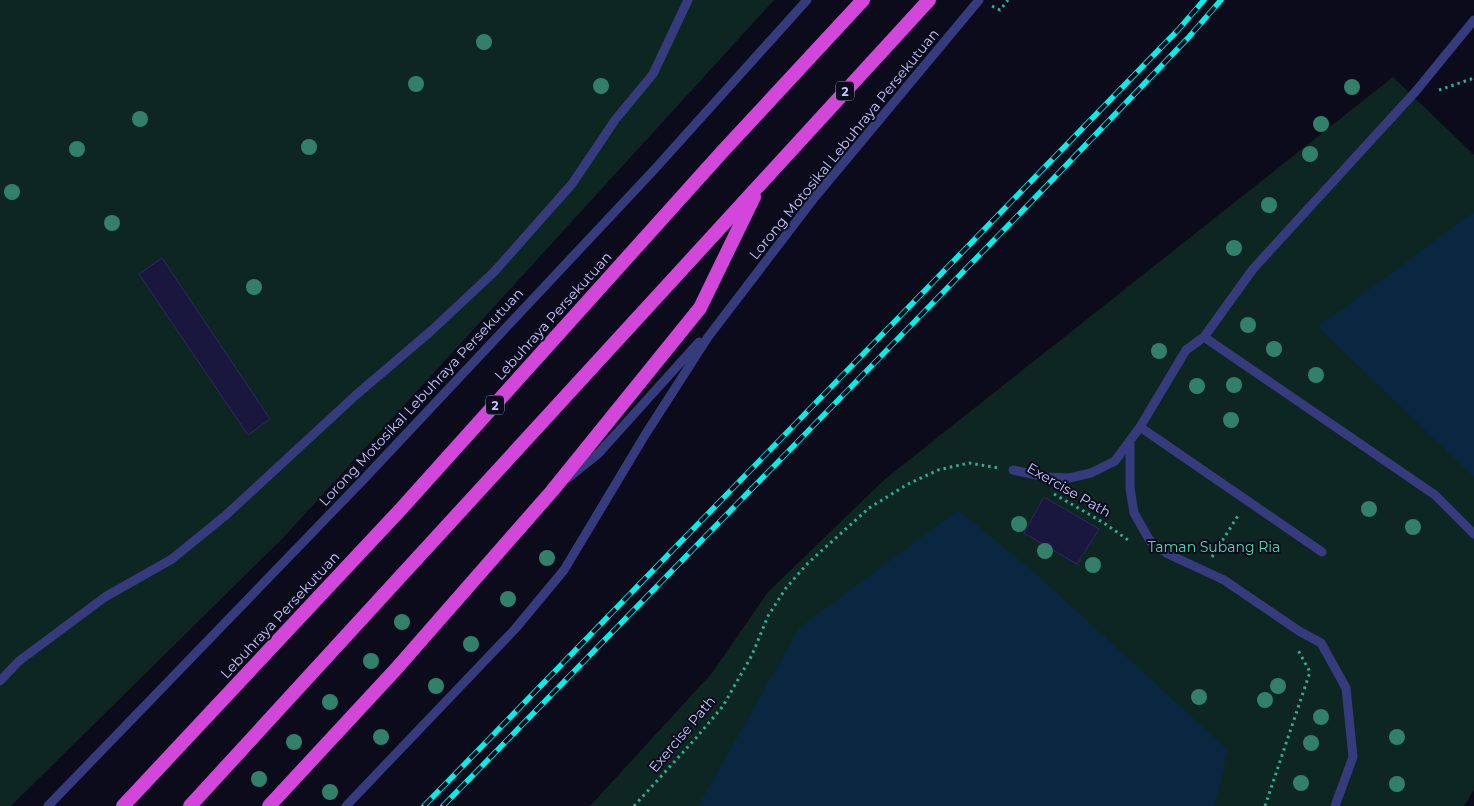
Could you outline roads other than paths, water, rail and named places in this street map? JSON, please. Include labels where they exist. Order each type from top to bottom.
[{"type":"highway","name":"Lebuhraya Persekutuan","points":[[123,806],[401,509],[716,159],[863,0]]},
{"type":"highway","name":"2","points":[[190,806],[929,0]]},
{"type":"highway","points":[[269,806],[396,669],[552,490],[700,308],[761,182]]},
{"type":"lane","points":[[0,681],[19,661],[105,597],[172,559],[226,515],[356,395],[494,272],[572,184],[614,120],[653,74],[688,0]]},
{"type":"lane","name":"Lorong Motosikal Lebuhraya Persekutuan","points":[[48,806],[376,466],[653,171],[807,0]]},
{"type":"lane","name":"Lorong Motosikal Lebuhraya Persekutuan","points":[[346,806],[515,629],[564,570],[645,435],[708,337],[816,197],[979,0]]},
{"type":"lane","points":[[1013,470],[1045,477],[1069,478],[1091,473],[1115,461],[1130,444],[1186,350],[1204,337],[1253,270],[1416,91],[1474,20]]},
{"type":"lane","name":"Lorong Motosikal Lebuhraya Persekutuan","points":[[552,490],[598,454],[731,306]]},
{"type":"lane","points":[[1204,337],[1435,495],[1474,534]]},
{"type":"lane","points":[[1140,427],[1322,552]]},
{"type":"lane","points":[[1130,444],[1130,488],[1134,512],[1150,541],[1168,554],[1224,580],[1321,644],[1346,688],[1353,756],[1335,806]]},
{"type":"water","points":[[1474,212],[1474,477],[1318,327]]},
{"type":"water","points":[[958,510],[1032,570],[1228,750],[1215,806],[698,806],[799,628]]},
{"type":"railway","points":[[424,806],[1178,30],[1204,0]]},
{"type":"railway","points":[[443,806],[1031,202],[1188,38],[1221,0]]},
{"type":"park label","name":"Taman Subang Ria","points":[[1214,547]]}]
